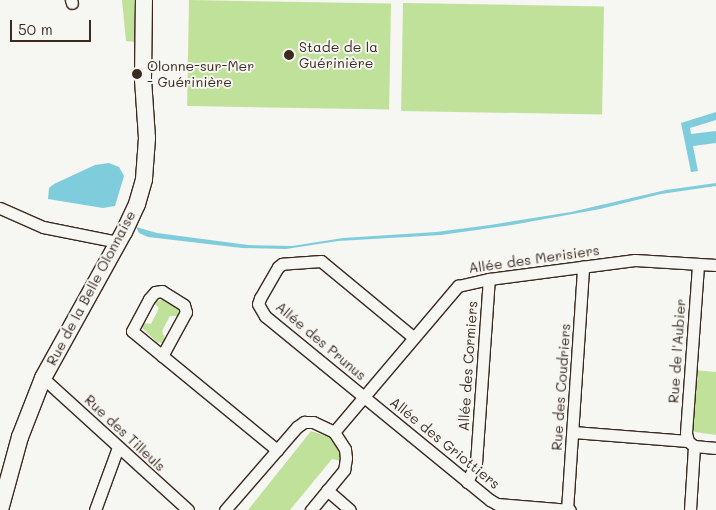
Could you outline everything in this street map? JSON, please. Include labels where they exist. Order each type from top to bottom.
[{"type":"street","name":"Rue de la Belle Olonnaise","points":[[0,510],[20,437],[43,378],[137,204],[146,162],[144,0]]},
{"type":"street","points":[[0,208],[43,227],[118,242]]},
{"type":"street","name":"Allée des Prunus","points":[[364,396],[260,309],[260,298],[278,267],[288,263],[321,260],[413,337]]},
{"type":"street","name":"Allée des Merisiers","points":[[334,432],[458,286],[489,279],[650,260],[716,265]]},
{"type":"street","name":"Rue de l'Aubier","points":[[690,510],[698,264]]},
{"type":"street","name":"Rue des Coudriers","points":[[568,510],[583,267]]},
{"type":"street","name":"Allée des Cormiers","points":[[467,482],[476,463],[489,279]]},
{"type":"street","points":[[162,356],[186,312],[184,305],[162,291],[155,292],[149,299],[132,331],[162,356],[277,450]]},
{"type":"street","name":"Rue des Tilleuls","points":[[43,378],[188,510]]},
{"type":"street","name":"Allée des Griottiers","points":[[364,396],[467,482],[497,504],[568,510]]},
{"type":"street","points":[[225,510],[304,422],[313,422],[334,432],[345,449],[346,458],[344,470],[311,510]]},
{"type":"street","points":[[573,432],[691,443],[716,448]]},
{"type":"street","points":[[95,510],[118,447]]},
{"type":"street","points":[[327,490],[350,510]]},
{"type":"green space","points":[[122,0],[136,0],[139,37],[135,38],[135,42],[126,41]]},
{"type":"green space","name":"Stade de la Guérinière","points":[[189,0],[391,4],[389,110],[187,106]]},
{"type":"green space","points":[[403,3],[604,7],[602,114],[401,111]]},
{"type":"green space","points":[[163,299],[177,307],[179,311],[178,316],[170,316],[162,331],[165,339],[162,343],[157,342],[141,327],[143,323],[151,324],[159,308],[154,303]]},
{"type":"green space","points":[[694,370],[716,372],[716,435],[695,432],[692,428]]},
{"type":"green space","points":[[311,431],[329,437],[340,453],[341,461],[332,459],[290,510],[248,510]]},
{"type":"water","points":[[716,112],[716,120],[690,128],[691,134],[716,131],[716,143],[693,146],[698,171],[691,172],[681,123]]},
{"type":"water","points":[[109,163],[119,167],[124,176],[115,206],[103,208],[48,199],[49,188],[54,184],[95,165]]},
{"type":"water","points":[[716,183],[716,186],[661,194],[600,209],[512,225],[441,235],[338,241],[286,249],[242,248],[148,237],[139,233],[136,227],[157,233],[248,245],[292,246],[343,238],[436,232],[490,225],[571,212],[666,190]]},
{"type":"place","name":"Stade de la Guérinière","points":[[289,55]]},
{"type":"place","name":"Olonne-sur-Mer - Guérinière","points":[[137,74]]}]
